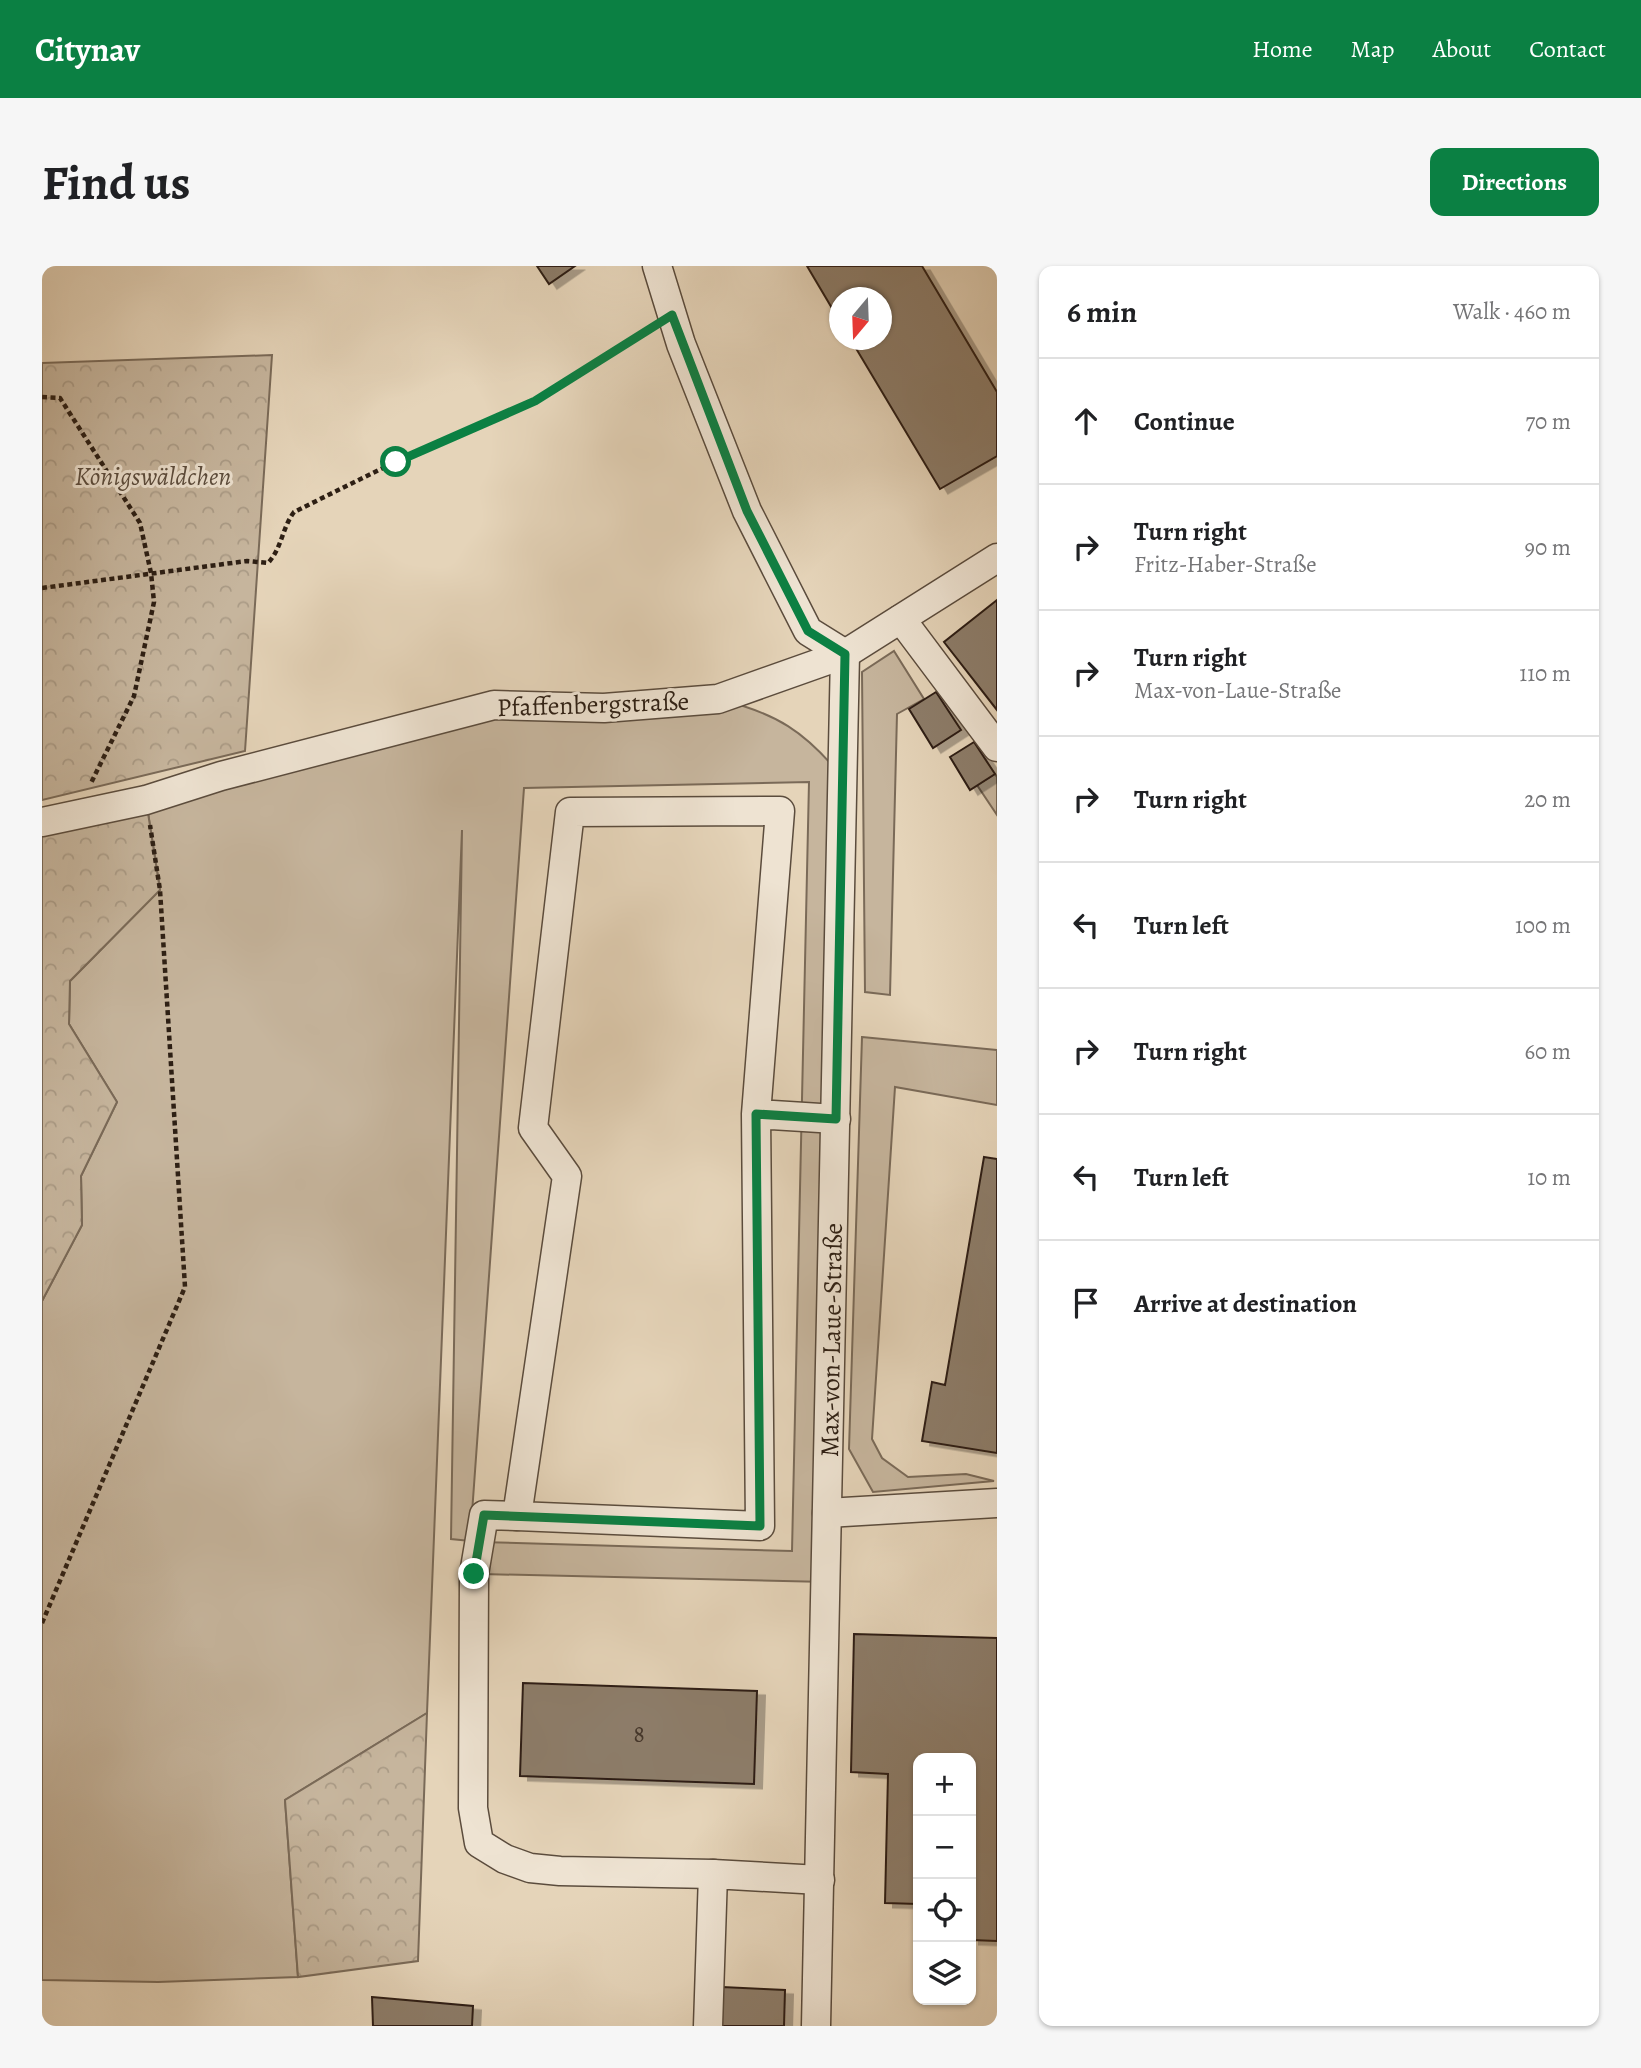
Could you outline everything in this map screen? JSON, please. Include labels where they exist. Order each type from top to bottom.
[{"type":"street","points":[[657,266],[672,315],[747,511],[808,631],[845,654]]},
{"type":"street","name":"Pfaffenbergstraße","points":[[42,822],[146,800],[221,776],[494,705],[604,708],[718,699],[845,654],[997,558]]},
{"type":"street","points":[[901,619],[997,747]]},
{"type":"street","name":"Max-von-Laue-Straße","points":[[816,2026],[845,654]]},
{"type":"street","points":[[517,1516],[566,1176],[533,1128],[570,812],[780,811],[756,1114],[760,1526],[484,1515],[474,1574],[473,1808],[479,1843],[505,1859],[530,1868],[820,1880]]},
{"type":"street","points":[[756,1114],[836,1119]]},
{"type":"street","points":[[827,1513],[997,1503]]},
{"type":"street","points":[[708,2026],[713,1874]]},
{"type":"path","points":[[42,588],[247,561],[268,563],[277,554],[285,524],[294,512],[396,462],[535,401],[672,315]]},
{"type":"path","points":[[42,397],[60,398],[140,523],[151,573],[154,603],[134,696],[75,815]]},
{"type":"path","points":[[42,1623],[185,1287],[160,890],[146,800]]},
{"type":"green space","name":"Königswäldchen","points":[[272,355],[245,751],[42,800],[42,363]]},
{"type":"green space","points":[[894,651],[924,699],[897,714],[890,995],[865,992],[862,672]]},
{"type":"green space","points":[[718,699],[757,711],[788,726],[816,748],[843,778],[826,1582],[482,1574],[480,1542],[792,1551],[809,782],[524,788],[470,1541],[451,1539],[462,830],[427,1713],[285,1800],[298,1977],[158,1982],[42,1980],[42,1301],[82,1225],[81,1176],[117,1102],[69,1024],[70,981],[160,890],[146,800],[494,705]]},
{"type":"green space","points":[[995,774],[997,777],[997,815],[977,785]]},
{"type":"green space","points":[[146,800],[160,890],[70,981],[69,1024],[117,1102],[81,1176],[82,1225],[42,1301],[42,822]]},
{"type":"green space","points":[[862,1037],[997,1050],[997,1105],[895,1087],[872,1439],[882,1458],[908,1477],[966,1474],[994,1481],[873,1492],[849,1449]]},
{"type":"green space","points":[[427,1713],[418,1961],[298,1977],[285,1800]]},
{"type":"building","points":[[537,266],[575,266],[549,284]]},
{"type":"building","points":[[807,266],[922,266],[997,392],[997,456],[940,489],[857,350],[892,350],[892,287],[829,287],[829,303]]},
{"type":"building","points":[[997,600],[997,710],[944,642]]},
{"type":"building","points":[[936,692],[961,730],[933,748],[909,709]]},
{"type":"building","points":[[974,742],[995,774],[970,790],[950,757]]},
{"type":"building","points":[[984,1157],[997,1159],[997,1453],[922,1441],[932,1382],[945,1385]]},
{"type":"building","points":[[854,1634],[997,1638],[997,1941],[976,1940],[976,1753],[913,1753],[913,1904],[885,1903],[888,1774],[851,1772]]},
{"type":"building","points":[[523,1683],[757,1691],[754,1784],[520,1776]]},
{"type":"building","points":[[722,1987],[785,1990],[784,2026],[720,2026]]},
{"type":"building","points":[[372,1997],[473,2006],[472,2026],[373,2026]]},
{"type":"route","points":[[396,462],[535,401],[672,315],[747,511],[808,631],[845,654],[836,1119],[756,1114],[760,1526],[484,1515],[474,1574]]}]
